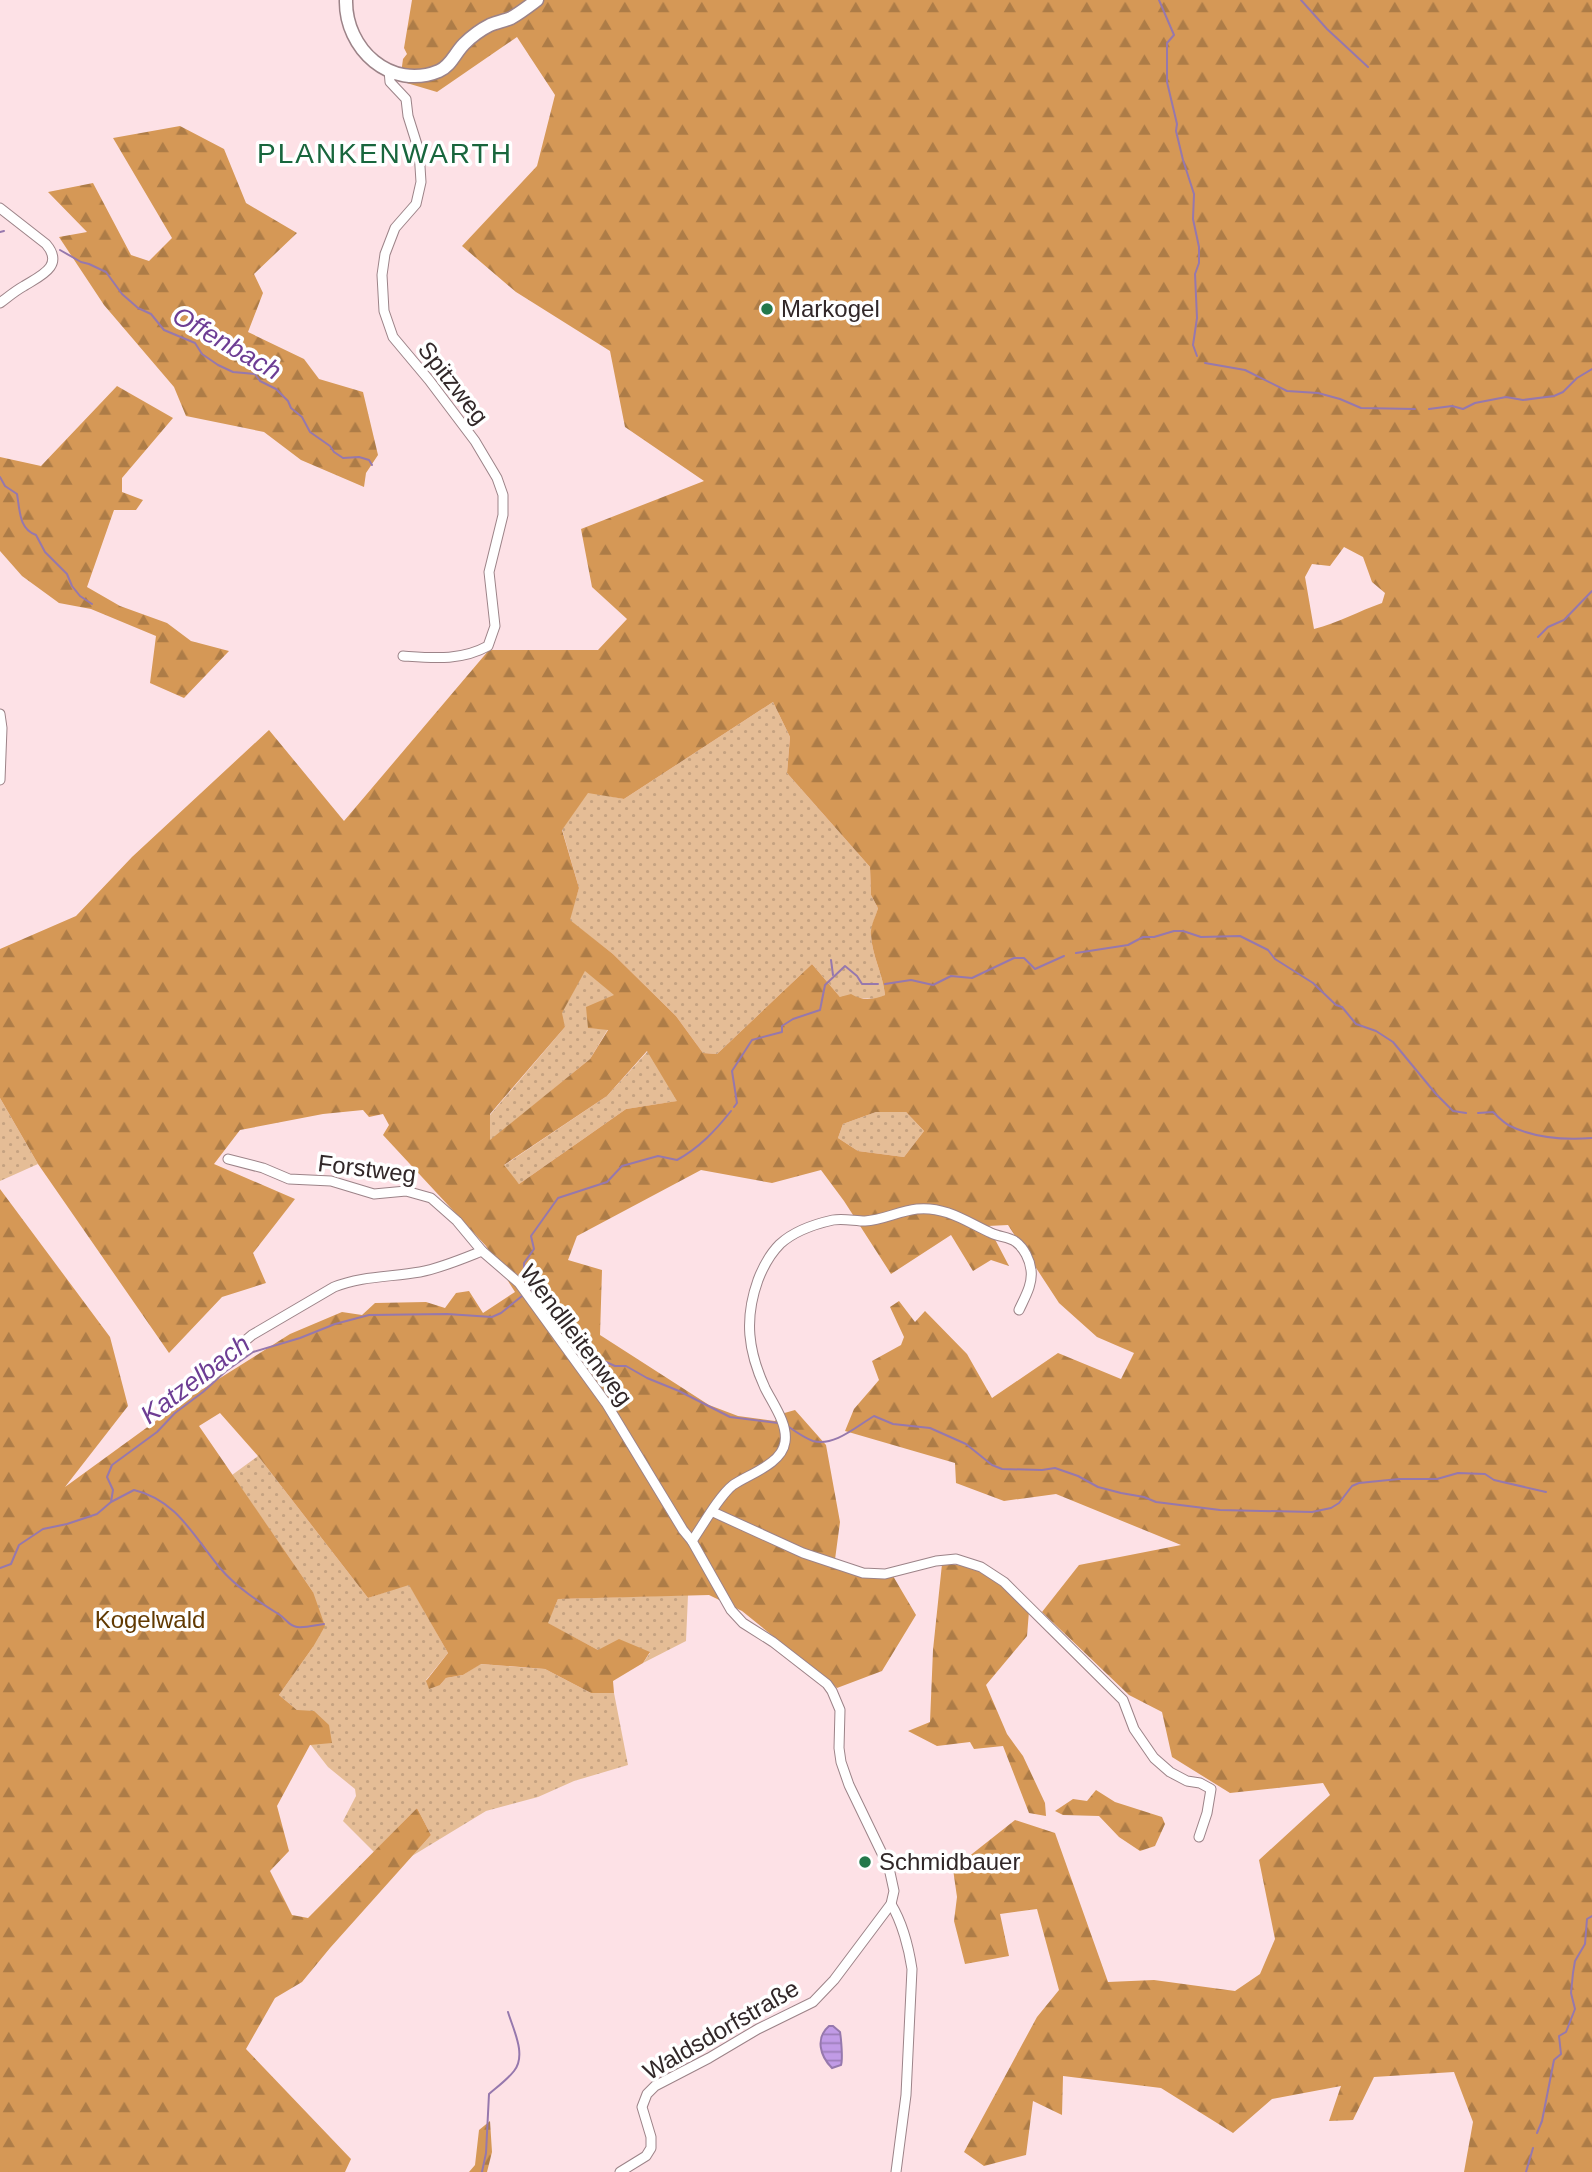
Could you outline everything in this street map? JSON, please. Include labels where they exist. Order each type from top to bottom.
[{"type":"main road","points":[[346,0],[347,15],[355,39],[373,60],[389,70],[415,76],[447,67],[465,44],[489,26],[508,19],[537,0]]},
{"type":"street","name":"Spitzweg","points":[[389,70],[390,82],[406,99],[411,128],[419,151],[421,182],[416,204],[396,228],[385,254],[382,275],[384,311],[393,337],[429,380],[481,451],[497,478],[503,495],[504,509],[489,572],[495,626],[488,646],[465,656],[403,656]]},
{"type":"street","points":[[0,208],[46,244],[53,258],[47,271],[0,303]]},
{"type":"street","points":[[0,714],[0,780]]},
{"type":"street","name":"Forstweg","points":[[228,1159],[263,1168],[289,1179],[331,1181],[374,1194],[406,1191],[419,1194],[438,1203],[482,1251]]},
{"type":"street","points":[[896,2172],[906,2095],[912,1969],[891,1904],[894,1891],[889,1868],[849,1786],[841,1762],[840,1710],[832,1691],[809,1669],[738,1618],[692,1541],[730,1488],[775,1460],[785,1443],[779,1413],[759,1374],[748,1330],[749,1313],[761,1272],[781,1243],[794,1234],[834,1220],[866,1221],[916,1209],[939,1210],[1015,1241],[1025,1252],[1031,1268],[1031,1281],[1019,1310]]},
{"type":"street","points":[[162,1405],[216,1373],[233,1351],[252,1335],[334,1287],[358,1280],[422,1272],[482,1251]]},
{"type":"street","name":"Wendlleitenweg","points":[[482,1251],[519,1283],[606,1402],[692,1541]]},
{"type":"street","points":[[713,1512],[803,1553],[863,1573],[885,1574],[936,1561],[956,1559],[981,1567],[1004,1582],[1123,1700],[1133,1728],[1154,1758],[1187,1782],[1200,1783],[1211,1789],[1207,1814],[1199,1837]]},
{"type":"street","name":"Waldsdorfstraße","points":[[620,2172],[646,2156],[651,2148],[651,2137],[642,2107],[647,2094],[758,2029],[813,2002],[834,1980],[891,1904]]},
{"type":"shaded area","points":[[773,702],[790,737],[787,773],[870,867],[871,895],[878,908],[871,935],[885,995],[877,999],[840,997],[812,964],[717,1054],[703,1053],[676,1016],[613,954],[569,920],[579,888],[562,829],[588,792],[624,799]]},
{"type":"shaded area","points":[[585,970],[615,995],[588,1028],[608,1029],[590,1059],[490,1141],[490,1115],[565,1027],[561,1014]]},
{"type":"shaded area","points":[[648,1051],[678,1101],[626,1109],[519,1184],[503,1166],[607,1096]]},
{"type":"shaded area","points":[[0,1098],[38,1164],[0,1181]]},
{"type":"shaded area","points":[[876,1112],[906,1112],[924,1131],[904,1157],[858,1151],[838,1138],[843,1124]]},
{"type":"shaded area","points":[[258,1456],[368,1598],[409,1584],[448,1653],[426,1680],[440,1685],[446,1678],[463,1675],[480,1664],[545,1669],[591,1693],[614,1693],[628,1765],[574,1781],[538,1797],[486,1811],[412,1856],[431,1835],[417,1808],[374,1852],[343,1821],[356,1796],[355,1789],[328,1767],[310,1744],[297,1710],[279,1695],[313,1647],[313,1592],[232,1475]]},
{"type":"shaded area","points":[[688,1595],[686,1641],[643,1663],[650,1653],[598,1650],[547,1623],[558,1599]]},
{"type":"shaded area","points":[[829,2026],[840,2032],[841,2043],[841,2065],[832,2068],[824,2058],[821,2047],[822,2036]]},
{"type":"green space","name":"Kogelwald","points":[[412,0],[1592,0],[1592,2172],[1464,2172],[1473,2122],[1454,2072],[1374,2077],[1353,2120],[1329,2121],[1341,2086],[1272,2099],[1233,2133],[1161,2088],[1063,2076],[1062,2115],[1033,2101],[1026,2155],[984,2166],[964,2152],[1037,2017],[1059,1990],[1037,1909],[1000,1914],[1009,1956],[965,1964],[954,1921],[957,1897],[953,1869],[1015,1820],[1055,1833],[1108,1982],[1154,1980],[1235,1991],[1260,1974],[1275,1939],[1259,1860],[1330,1795],[1323,1783],[1230,1793],[1172,1757],[1162,1712],[1129,1695],[1042,1612],[1079,1565],[1181,1545],[1056,1494],[1004,1501],[956,1483],[955,1463],[845,1431],[854,1409],[879,1380],[872,1361],[901,1345],[904,1337],[890,1307],[899,1301],[915,1322],[925,1311],[967,1354],[992,1398],[1058,1353],[1121,1379],[1134,1353],[1097,1337],[1059,1303],[1008,1225],[988,1226],[1009,1266],[991,1260],[973,1271],[951,1235],[891,1274],[821,1170],[772,1183],[701,1170],[577,1236],[568,1260],[602,1270],[600,1335],[709,1405],[738,1416],[775,1421],[781,1414],[795,1410],[826,1445],[840,1522],[834,1567],[893,1576],[916,1615],[882,1671],[837,1688],[742,1611],[709,1595],[558,1599],[548,1623],[598,1650],[619,1639],[650,1652],[643,1663],[613,1681],[614,1693],[591,1693],[545,1669],[481,1664],[463,1675],[446,1678],[440,1685],[429,1689],[426,1681],[448,1653],[409,1585],[368,1598],[258,1456],[220,1413],[199,1426],[313,1592],[325,1626],[279,1695],[297,1710],[314,1711],[329,1725],[332,1743],[310,1745],[277,1806],[289,1851],[270,1871],[292,1915],[308,1918],[417,1808],[431,1835],[302,1982],[275,1998],[246,2049],[351,2159],[345,2172],[0,2172],[0,1189],[110,1337],[128,1406],[65,1487],[182,1402],[290,1334],[342,1312],[362,1315],[375,1303],[426,1302],[445,1308],[456,1293],[469,1291],[483,1313],[515,1292],[486,1246],[383,1135],[389,1125],[383,1114],[369,1117],[363,1110],[323,1114],[240,1130],[214,1164],[295,1199],[253,1253],[266,1283],[222,1297],[169,1353],[38,1164],[0,1098],[0,949],[76,916],[132,857],[269,730],[344,821],[489,650],[598,650],[627,619],[592,587],[581,529],[704,481],[625,427],[610,351],[516,292],[462,246],[537,166],[555,95],[517,37],[437,92],[400,81],[403,59],[407,54],[404,48]],"holes":[[[1344,547],[1363,557],[1372,582],[1385,593],[1382,603],[1314,629],[1305,577],[1312,564],[1330,566]],[[773,702],[790,737],[787,773],[870,867],[871,895],[878,908],[871,935],[885,995],[868,999],[851,994],[840,997],[812,964],[717,1054],[703,1053],[676,1016],[613,954],[570,920],[579,888],[562,830],[588,793],[624,799]],[[585,971],[614,995],[586,1007],[588,1028],[608,1030],[590,1059],[490,1140],[490,1114],[565,1027],[562,1013]],[[647,1051],[677,1101],[626,1109],[519,1184],[504,1165],[607,1096]],[[876,1112],[906,1112],[924,1131],[904,1157],[858,1151],[838,1138],[843,1124]]]},
{"type":"green space","points":[[180,126],[224,149],[246,203],[297,233],[254,274],[263,293],[248,332],[304,359],[319,379],[363,392],[378,455],[366,473],[364,487],[301,460],[264,432],[186,416],[174,387],[104,305],[59,237],[87,232],[48,192],[93,183],[131,255],[149,261],[172,238],[113,138]]},
{"type":"green space","points":[[117,386],[173,418],[122,478],[122,492],[143,500],[136,510],[114,510],[87,587],[120,606],[167,623],[191,641],[229,651],[184,698],[150,683],[156,636],[91,609],[59,603],[22,576],[0,551],[0,457],[41,466]]},
{"type":"green space","points":[[942,1564],[981,1571],[1001,1584],[1029,1611],[1027,1636],[986,1685],[1007,1734],[1023,1756],[1045,1803],[1046,1816],[1029,1813],[1003,1746],[974,1749],[970,1742],[937,1746],[908,1731],[930,1722],[933,1650]]},
{"type":"green space","points":[[1096,1790],[1115,1802],[1162,1817],[1165,1824],[1155,1846],[1140,1851],[1119,1837],[1099,1816],[1063,1815],[1055,1811],[1073,1799],[1087,1801]]},
{"type":"green space","points":[[490,2121],[492,2152],[487,2172],[469,2172],[475,2165],[479,2130]]},
{"type":"waterway","points":[[1159,0],[1174,35],[1167,43],[1167,82],[1177,124],[1176,131],[1194,194],[1193,219],[1199,247],[1199,263],[1195,274],[1197,318],[1193,345],[1197,356]]},
{"type":"waterway","points":[[1301,0],[1327,29],[1368,67]]},
{"type":"waterway","name":"Offenbach","points":[[0,232],[4,231]]},
{"type":"waterway","name":"Offenbach","points":[[60,250],[106,272],[122,294],[138,308],[151,314],[164,330],[195,343],[202,354],[218,365],[233,372],[255,374],[260,381],[276,389],[302,417],[310,432],[334,452],[343,458],[359,457],[369,460],[372,465]]},
{"type":"waterway","points":[[1205,363],[1245,370],[1287,391],[1318,393],[1361,408],[1415,409]]},
{"type":"waterway","points":[[1429,409],[1452,406],[1463,409],[1475,403],[1506,397],[1523,400],[1554,396],[1592,369]]},
{"type":"waterway","points":[[0,477],[5,486],[17,494],[23,524],[36,535],[45,552],[67,574],[80,596],[92,604]]},
{"type":"waterway","name":"Katzelbach","points":[[1538,637],[1548,627],[1564,620],[1592,591]]},
{"type":"waterway","points":[[1076,953],[1128,945],[1143,937],[1174,931],[1201,937],[1240,936],[1268,950],[1275,959],[1313,983],[1336,1005],[1342,1007],[1356,1024],[1376,1031],[1393,1042],[1453,1111],[1466,1113]]},
{"type":"waterway","points":[[885,984],[911,980],[933,985],[951,976],[972,978],[1014,958],[1024,958],[1035,969],[1064,956]]},
{"type":"waterway","name":"Katzelbach","points":[[831,960],[833,975]]},
{"type":"waterway","name":"Katzelbach","points":[[734,1107],[737,1103],[732,1071],[752,1040],[782,1032],[782,1026],[793,1019],[820,1010],[825,985],[845,966],[862,984],[878,984]]},
{"type":"waterway","name":"Katzelbach","points":[[530,1291],[536,1287],[531,1270],[524,1268],[524,1263],[534,1249],[531,1236],[558,1198],[607,1182],[622,1166],[658,1156],[677,1160],[706,1139],[731,1111]]},
{"type":"waterway","points":[[1478,1113],[1493,1112],[1510,1126],[1540,1136],[1592,1138]]},
{"type":"waterway","points":[[529,1291],[539,1297],[563,1327],[597,1358],[615,1366],[626,1366],[730,1417],[778,1423]]},
{"type":"waterway","name":"Katzelbach","points":[[0,1568],[11,1564],[19,1545],[43,1529],[97,1514],[111,1502],[113,1490],[107,1477],[112,1465],[157,1432],[175,1413],[253,1352],[369,1315],[447,1314],[492,1317],[522,1296]]},
{"type":"waterway","points":[[789,1427],[813,1441],[829,1441],[874,1416],[893,1424],[930,1428],[966,1444],[992,1465],[1002,1469],[1055,1468],[1098,1487],[1156,1502],[1220,1510],[1312,1512],[1331,1508],[1339,1503],[1352,1486],[1359,1483],[1437,1479],[1458,1473],[1485,1474],[1494,1480],[1546,1492]]},
{"type":"waterway","points":[[111,1502],[134,1490],[162,1502],[183,1521],[226,1575],[248,1594],[294,1626],[324,1624]]},
{"type":"waterway","points":[[1537,2133],[1542,2121],[1554,2060],[1561,2054],[1559,2036],[1566,2032],[1575,2009],[1571,1993],[1575,1961],[1585,1944],[1587,1919],[1592,1916]]},
{"type":"waterway","points":[[482,2172],[486,2153],[489,2094],[518,2065],[518,2042],[508,2012]]},
{"type":"waterway","points":[[1526,2172],[1533,2148]]},
{"type":"place","name":"Markogel","points":[[767,309]]},
{"type":"place","name":"Schmidbauer","points":[[865,1862]]},
{"type":"district","name":"PLANKENWARTH","points":[[385,153]]}]
